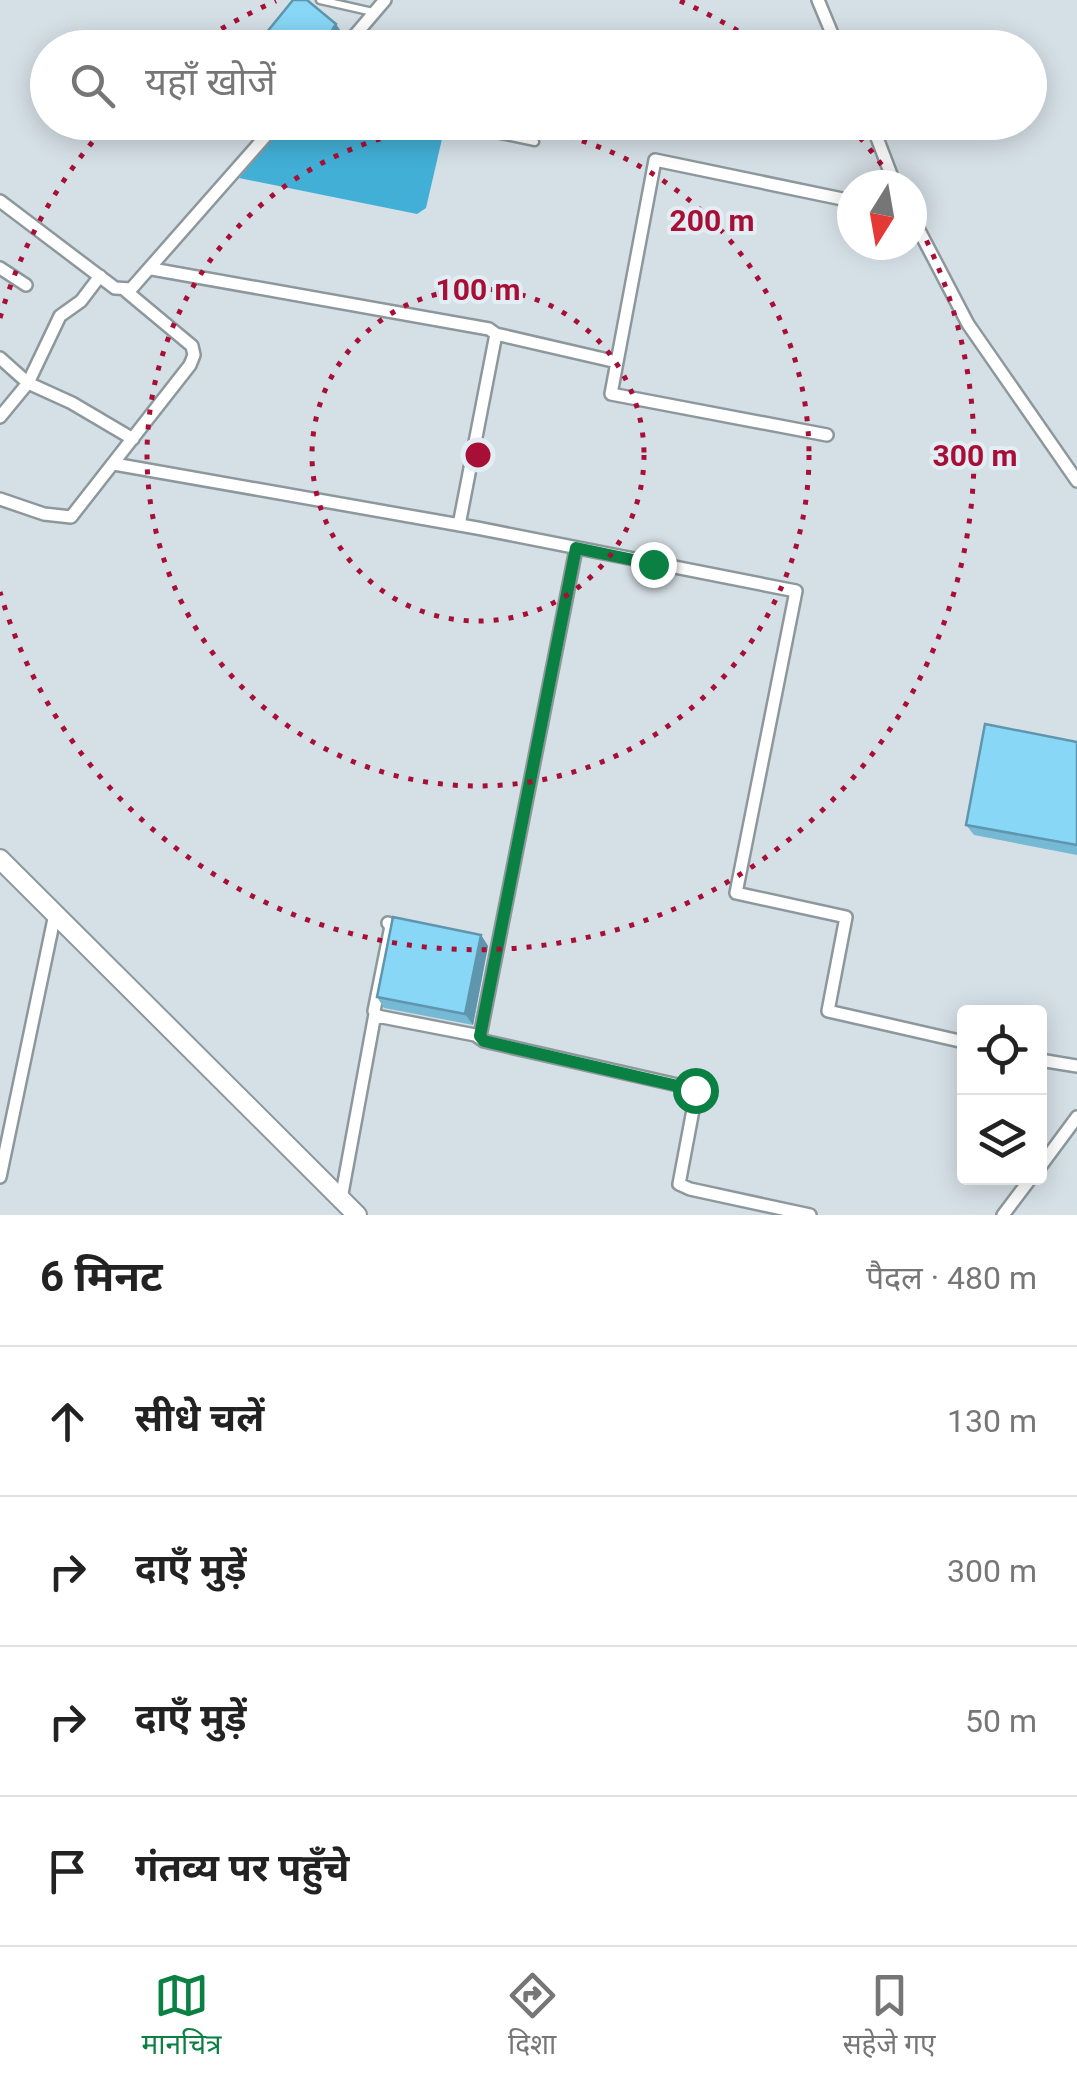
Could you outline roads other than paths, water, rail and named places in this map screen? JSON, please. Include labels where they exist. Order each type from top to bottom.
[{"type":"street","points":[[359,30],[385,0]]},
{"type":"street","points":[[818,0],[830,30]]},
{"type":"street","points":[[126,291],[152,269],[263,140]]},
{"type":"street","points":[[877,140],[890,170]]},
{"type":"street","points":[[827,435],[611,394],[655,160],[837,198]]},
{"type":"street","points":[[0,201],[115,288],[126,291],[187,341],[194,355],[75,513],[65,518],[0,499]]},
{"type":"street","points":[[927,246],[968,324],[1077,482]]},
{"type":"street","points":[[0,268],[26,286]]},
{"type":"street","points":[[152,269],[489,330],[616,362]]},
{"type":"street","points":[[0,417],[28,383],[60,316],[81,301],[100,276]]},
{"type":"street","points":[[459,525],[496,334]]},
{"type":"street","points":[[0,358],[28,383],[133,439]]},
{"type":"street","points":[[114,464],[459,525],[796,592],[736,893],[846,917],[828,1011],[957,1040]]},
{"type":"street","points":[[480,1036],[576,548]]},
{"type":"street","points":[[0,859],[357,1215]]},
{"type":"street","points":[[0,1177],[55,914]]},
{"type":"street","points":[[341,1199],[391,926],[388,923]]},
{"type":"street","points":[[375,1014],[691,1088],[696,1094],[679,1184],[690,1190],[810,1215]]},
{"type":"street","points":[[1047,1061],[1077,1066]]},
{"type":"street","points":[[1047,1157],[1077,1117]]},
{"type":"street","points":[[1003,1215],[1026,1185]]},
{"type":"lane","points":[[320,0],[374,12]]},
{"type":"lane","points":[[525,140],[535,142]]}]
